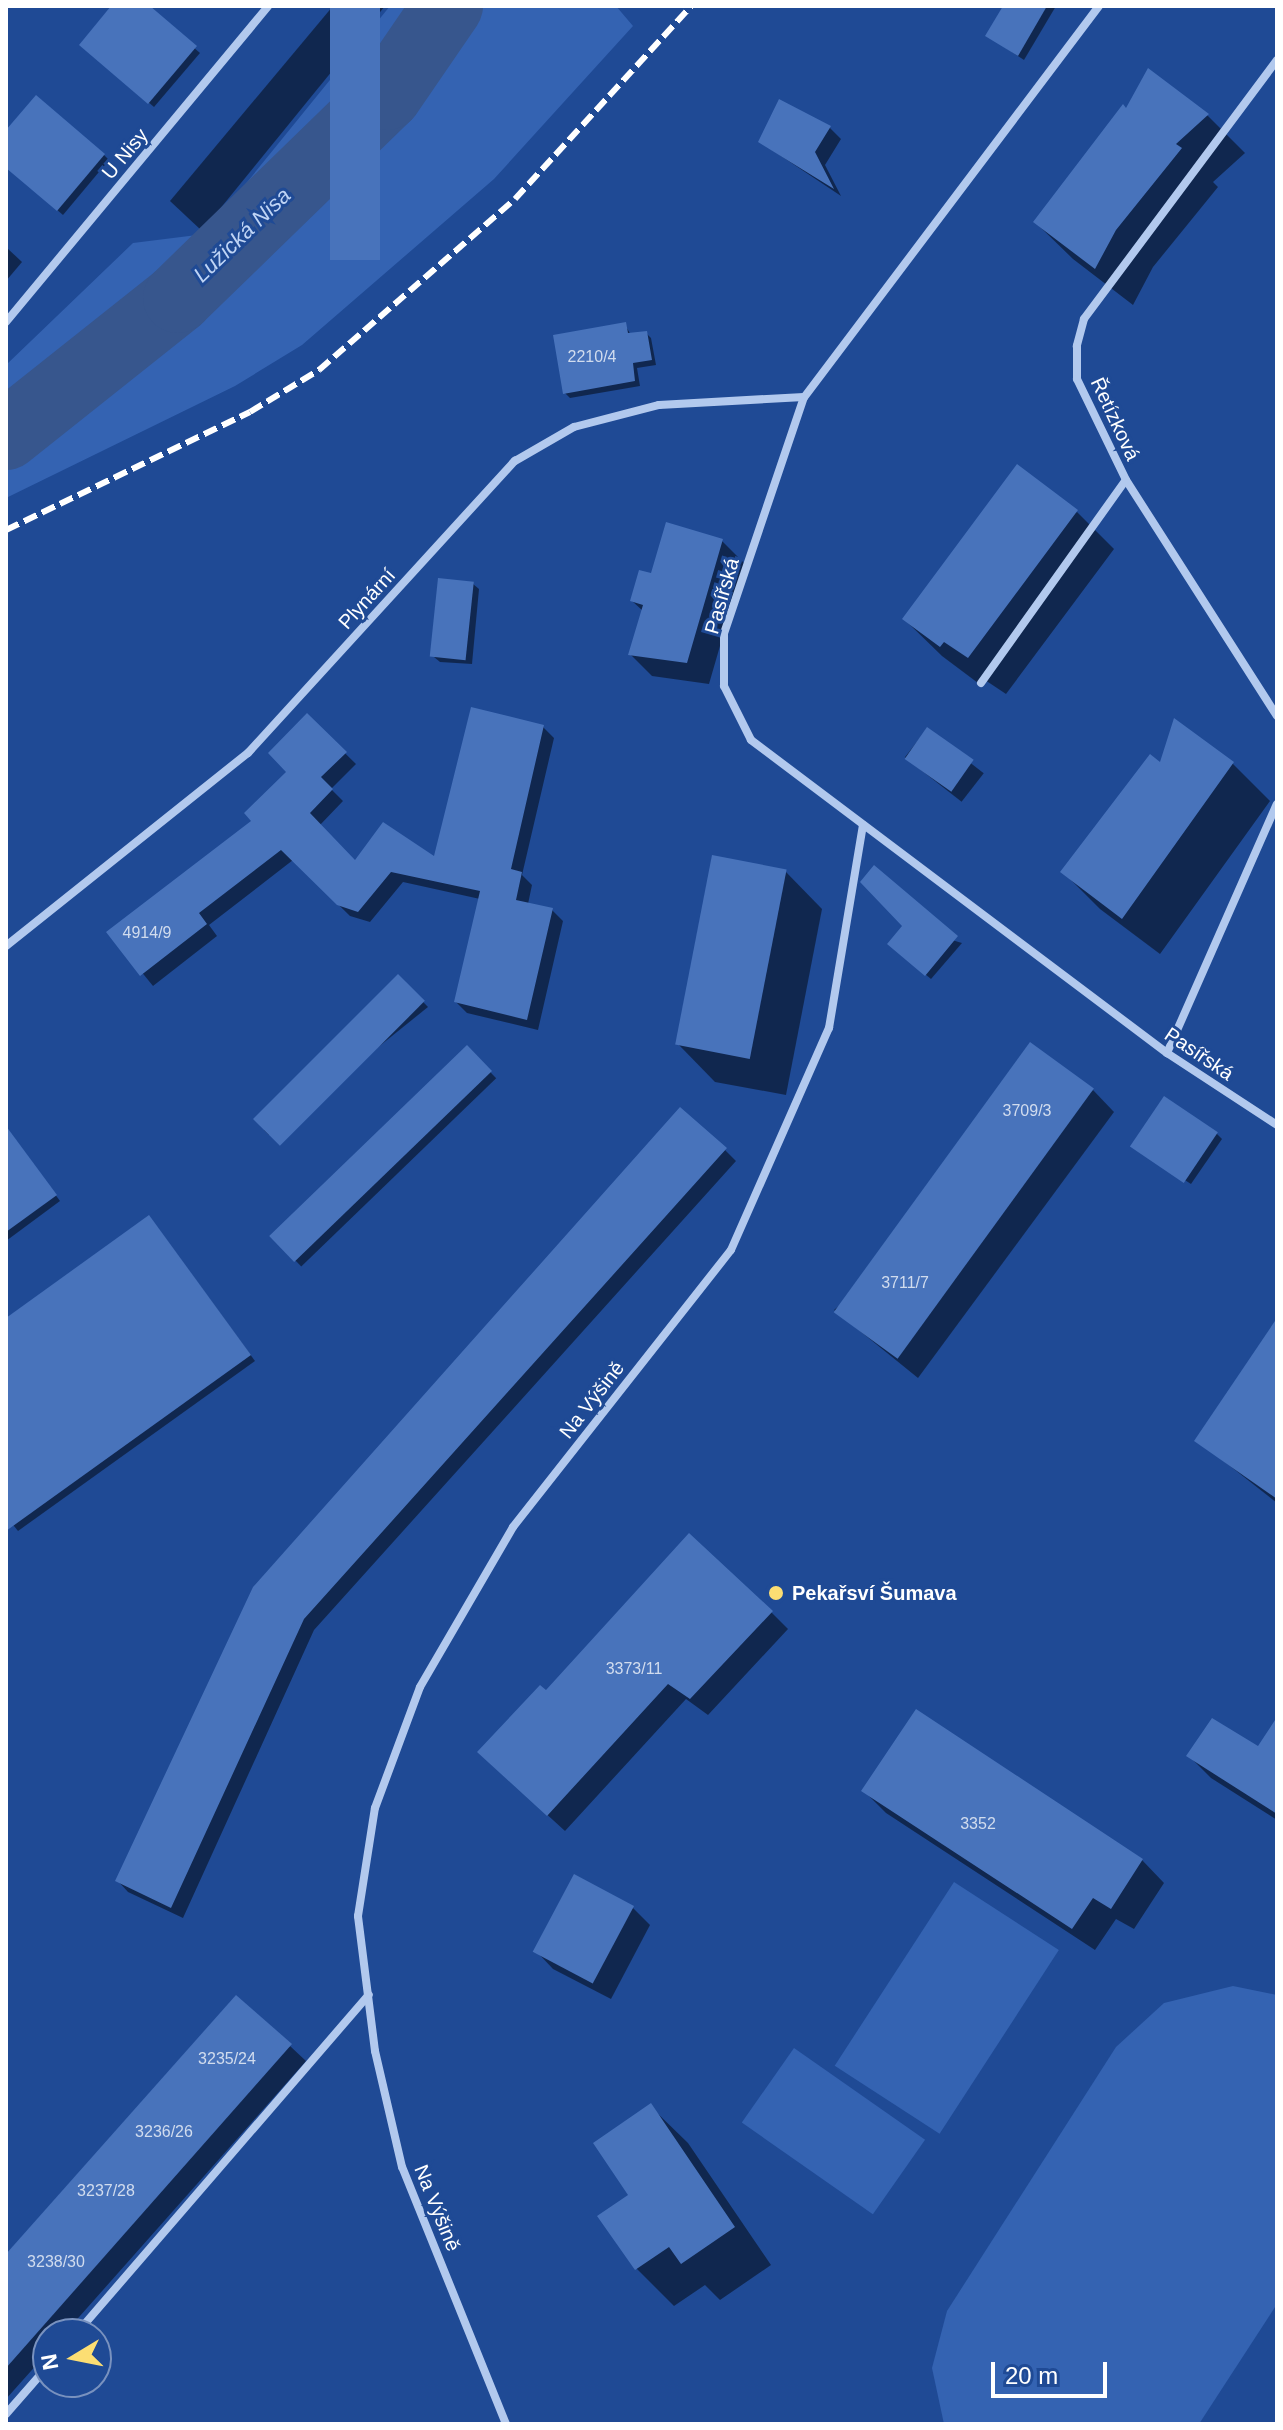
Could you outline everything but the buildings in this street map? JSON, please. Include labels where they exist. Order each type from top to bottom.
[{"type":"street","name":"U Nisy","points":[[6,322],[268,6]]},
{"type":"street","name":"Pasířská","points":[[1099,6],[804,397],[724,633],[724,686],[751,740],[1167,1053],[1277,1125]]},
{"type":"street","name":"Řetízková","points":[[1277,60],[1084,319],[1077,379],[1126,480],[1277,716]]},
{"type":"street","name":"Plynární","points":[[6,946],[248,753],[515,461],[574,427],[659,405],[804,397]]},
{"type":"street","points":[[981,683],[1126,480]]},
{"type":"street","points":[[1167,1053],[1277,804]]},
{"type":"street","name":"Na Výšině","points":[[506,2424],[402,2167],[375,2051],[358,1916],[375,1808],[420,1687],[513,1527],[731,1250],[829,1028],[863,825]]},
{"type":"street","points":[[90,2318],[369,1995]]},
{"type":"street","points":[[6,2414],[32,2384]]},
{"type":"shaded area","points":[[390,6],[616,6],[633,26],[494,179],[302,345],[235,386],[6,498],[6,365],[133,243],[205,234]]},
{"type":"shaded area","points":[[954,1882],[1059,1950],[940,2134],[835,2066]]},
{"type":"shaded area","points":[[1233,1986],[1277,1995],[1277,2304],[1199,2424],[944,2424],[932,2368],[947,2311],[1116,2047],[1164,2003]]},
{"type":"shaded area","points":[[794,2048],[925,2140],[873,2214],[742,2123]]},
{"type":"waterway","name":"Lužická Nisa","points":[[6,435],[178,298],[387,95],[448,6]]},
{"type":"railway","points":[[6,530],[250,412],[319,370],[515,199],[691,6]]},
{"type":"place","name":"Pekařsví Šumava","points":[[776,1593]]}]
